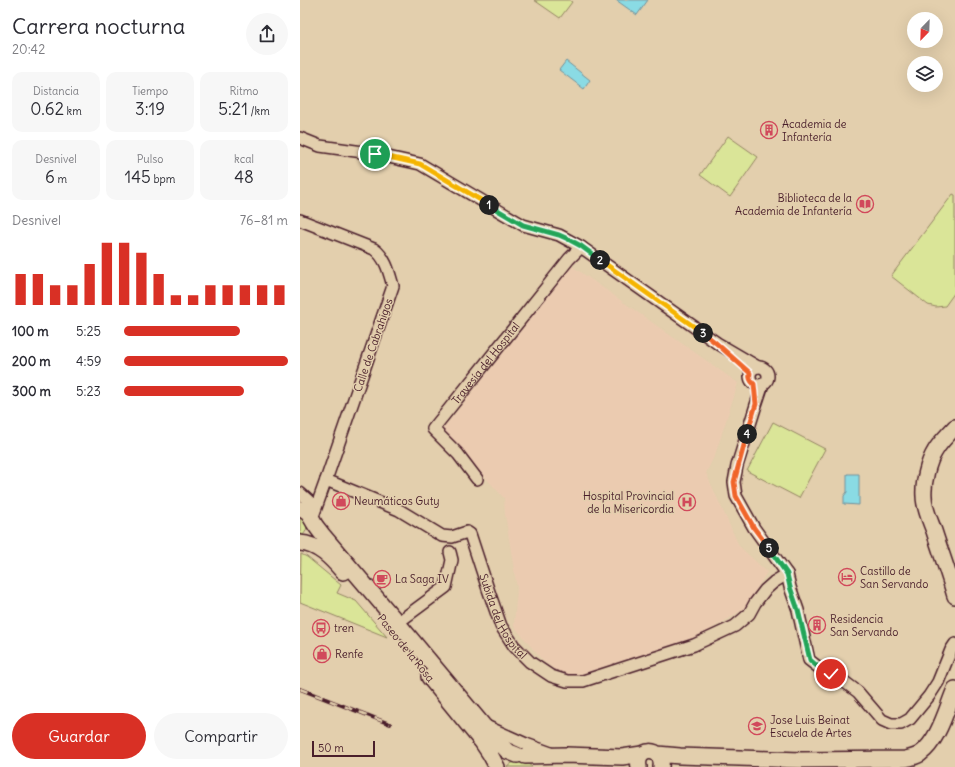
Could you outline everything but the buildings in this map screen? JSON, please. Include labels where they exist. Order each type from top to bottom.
[{"type":"main road","points":[[955,427],[935,451],[925,482],[924,496],[926,510],[952,582],[955,596]]},
{"type":"main road","name":"Paseo de la Rosa","points":[[301,543],[310,537],[314,527],[308,512]]},
{"type":"main road","name":"Paseo de la Rosa","points":[[308,512],[322,534],[483,725],[507,751],[521,756],[563,755],[622,757],[649,763],[680,756],[801,760],[913,758],[920,754],[935,736],[955,689]]},
{"type":"main road","name":"Paseo de la Rosa","points":[[301,543],[311,545],[320,550],[338,566],[482,742],[497,767]]},
{"type":"main road","points":[[550,767],[553,762],[563,755]]},
{"type":"main road","points":[[497,767],[502,761],[509,757],[521,756],[532,759],[539,767]]},
{"type":"street","points":[[300,138],[320,146],[370,153],[420,164],[523,225],[559,235],[581,246],[754,370]]},
{"type":"street","name":"Calle de Cabrahigos","points":[[300,220],[374,249],[381,254],[388,269],[393,286],[325,484],[308,512]]},
{"type":"street","name":"Travesía del Hospital","points":[[477,479],[458,454],[433,429],[581,246]]},
{"type":"street","points":[[716,343],[743,358],[754,370]]},
{"type":"street","points":[[762,368],[766,371],[768,376],[767,380],[759,384],[751,381],[750,377],[754,370],[762,368]]},
{"type":"street","points":[[759,384],[756,404],[737,466],[734,490],[754,528],[787,574],[798,610],[810,660],[818,667],[842,680],[858,692],[882,720],[890,724],[900,724],[910,719],[929,696],[938,682],[951,650],[955,644]]},
{"type":"street","points":[[308,512],[325,484]]},
{"type":"street","name":"Subida del Hospital","points":[[325,484],[399,510],[442,536],[452,537],[467,532],[470,534],[501,626],[514,646],[530,662],[551,676],[567,680],[583,681],[694,645],[712,637],[735,626],[749,614],[754,603],[768,588]]},
{"type":"street","points":[[300,493],[308,512]]},
{"type":"street","points":[[404,618],[446,586],[452,560],[450,552]]},
{"type":"street","points":[[768,588],[774,582],[787,574]]},
{"type":"street","points":[[768,588],[790,587]]},
{"type":"street","name":"Paseo de la Rosa","points":[[483,725],[520,742],[563,755]]},
{"type":"shaded area","points":[[572,266],[738,383],[715,455],[706,473],[739,546],[767,572],[744,609],[687,644],[578,677],[558,672],[543,661],[514,626],[517,588],[505,514],[504,498],[442,430]]},
{"type":"green space","points":[[534,0],[569,0],[572,2],[560,18]]},
{"type":"green space","points":[[728,136],[758,157],[730,197],[700,175]]},
{"type":"green space","points":[[953,194],[955,195],[955,292],[945,306],[936,307],[928,305],[891,276]]},
{"type":"green space","points":[[773,422],[825,449],[799,498],[747,471]]},
{"type":"green space","points":[[300,516],[303,518],[307,526],[305,532],[300,537]]},
{"type":"green space","points":[[301,554],[307,557],[341,585],[337,593],[356,601],[387,637],[300,602]]},
{"type":"green space","points":[[512,763],[525,763],[532,767],[507,767]]},
{"type":"water","points":[[616,0],[648,0],[637,15]]},
{"type":"water","points":[[566,61],[590,80],[584,89],[559,70]]},
{"type":"water","points":[[847,474],[859,474],[859,505],[844,504],[844,496],[847,492]]},
{"type":"railway","points":[[300,689],[390,724]]},
{"type":"place","name":"Academia de Infantería","points":[[769,130]]},
{"type":"place","name":"Biblioteca de la Academia de Infantería","points":[[865,204]]},
{"type":"place","name":"Neumáticos Guty","points":[[341,501]]},
{"type":"place","name":"Hospital Provincial de la Misericordia","points":[[687,502]]},
{"type":"place","name":"Castillo de San Servando","points":[[847,577]]},
{"type":"place","name":"La Saga IV","points":[[382,579]]},
{"type":"place","name":"Residencia San Servando","points":[[817,625]]},
{"type":"place","name":"tren","points":[[321,628]]},
{"type":"place","name":"Renfe","points":[[322,654]]},
{"type":"place","name":"Jose Luis Beinat Escuela de Artes","points":[[757,726]]},
{"type":"route","points":[[375,154],[420,164],[523,225],[559,235],[581,246],[716,343],[750,373],[751,381],[754,384],[756,404],[737,466],[734,490],[754,528],[787,574],[798,610],[806,650],[810,660],[818,667],[831,674]]}]
